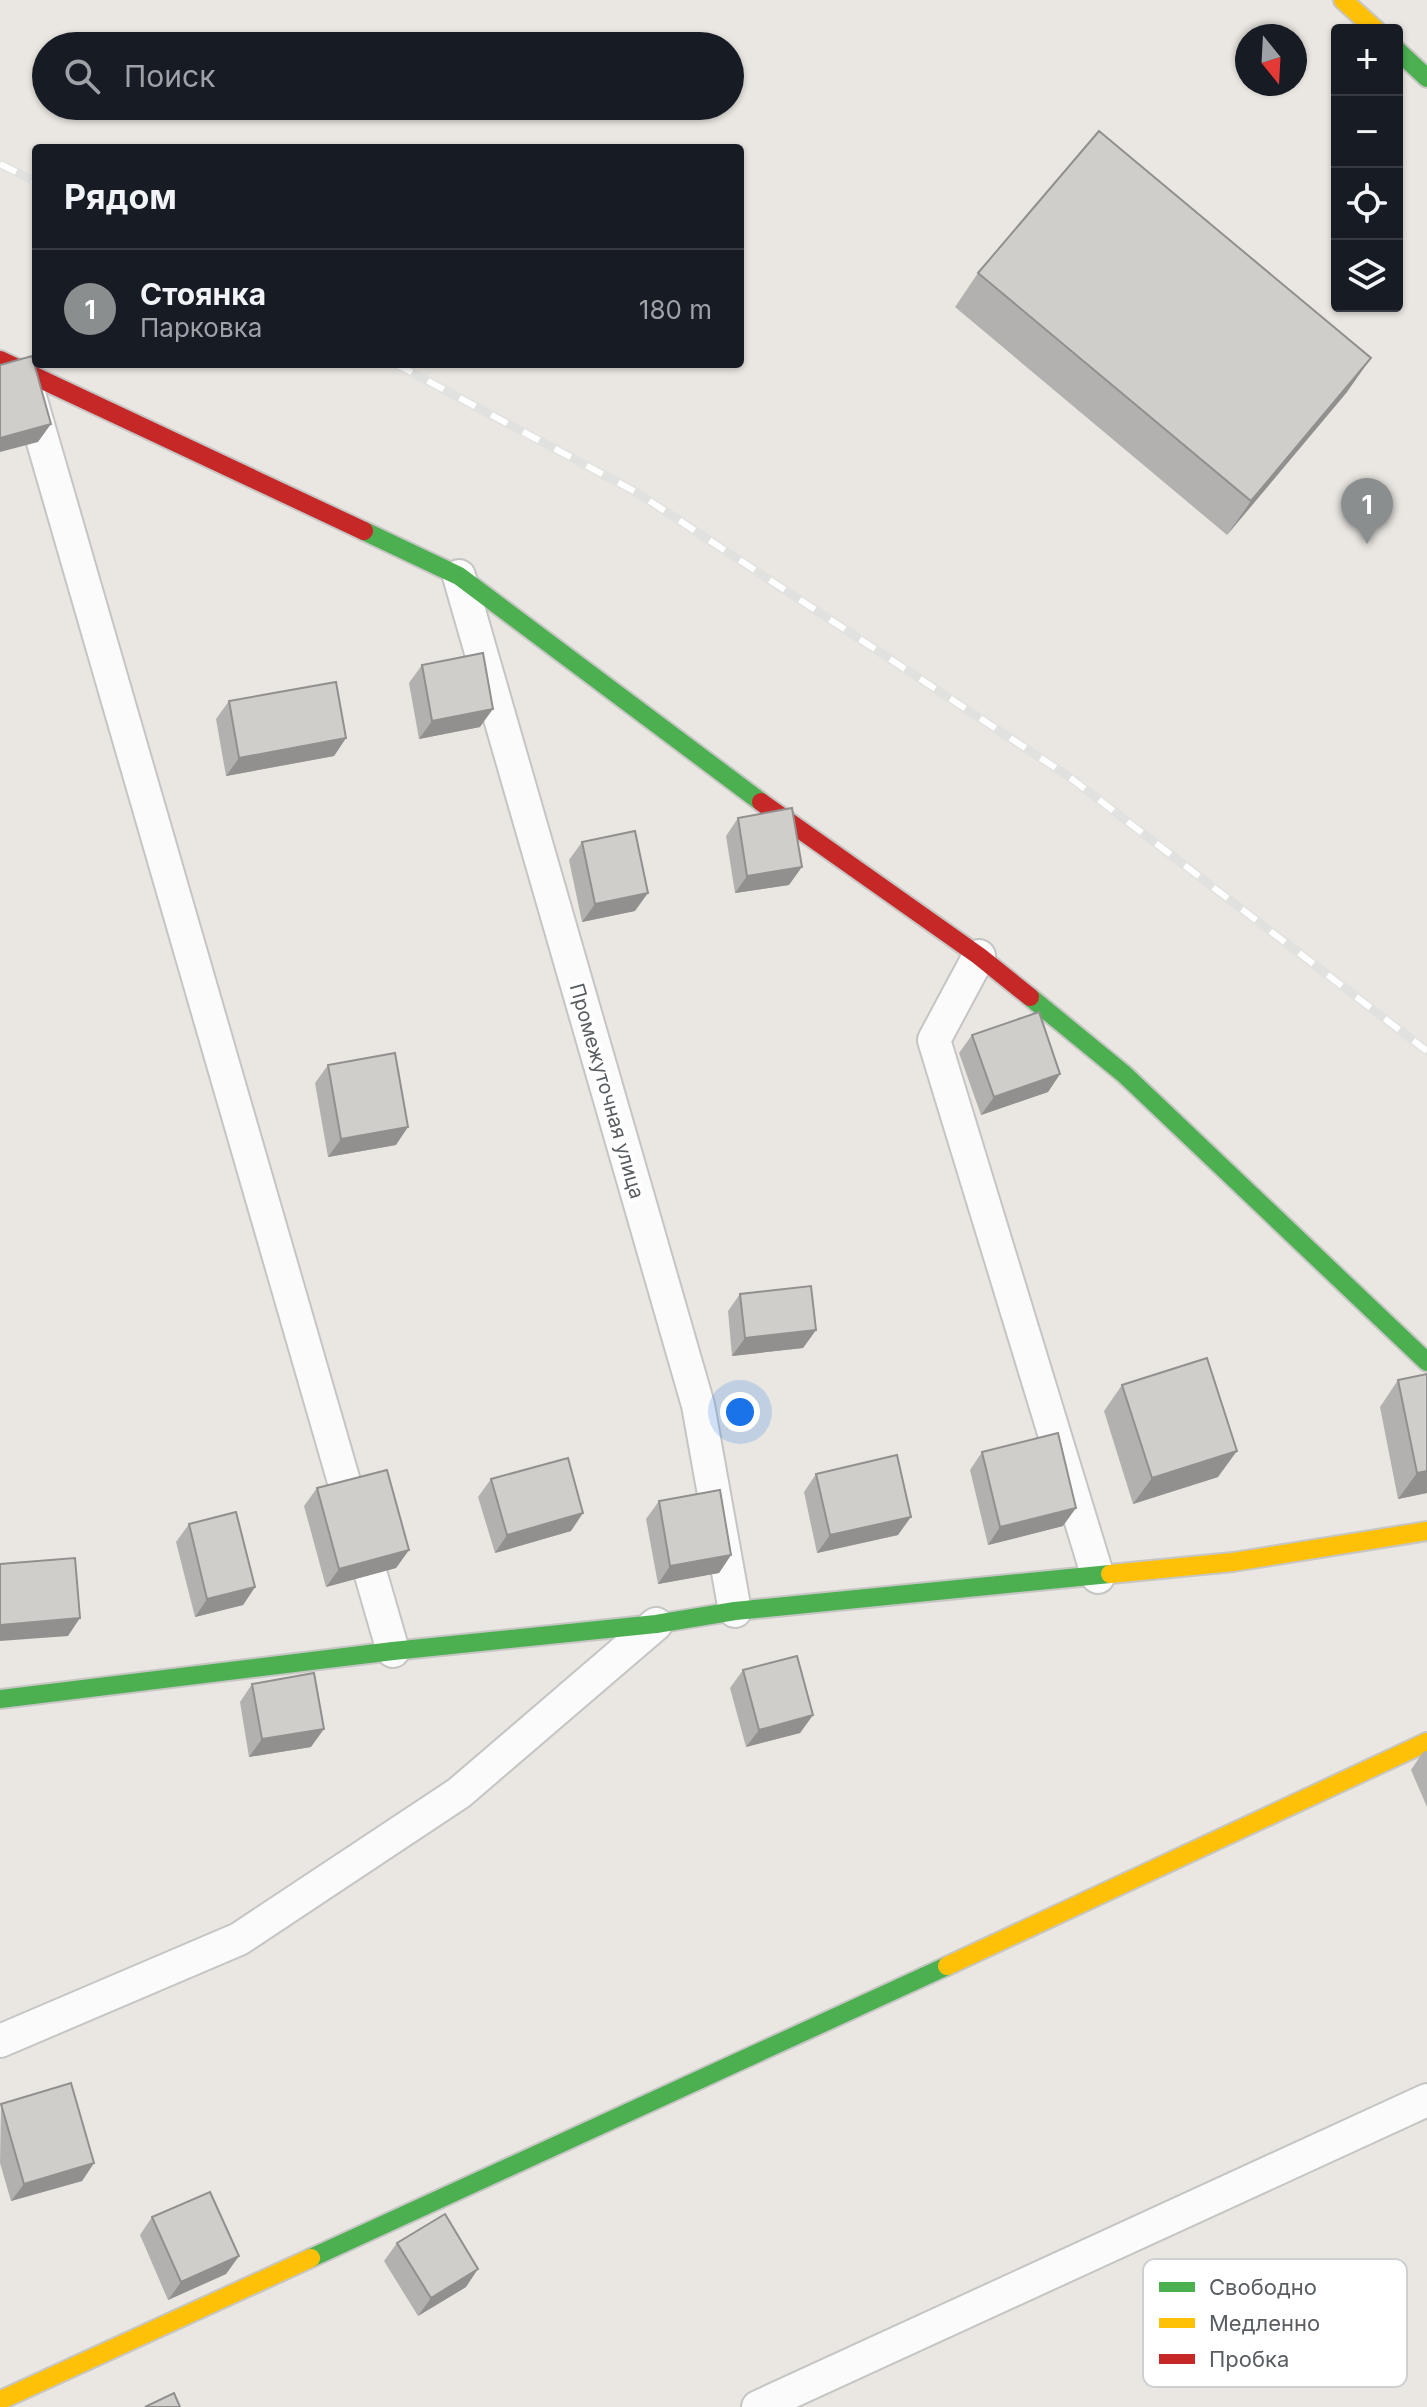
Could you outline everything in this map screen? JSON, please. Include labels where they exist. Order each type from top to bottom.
[{"type":"street","points":[[1343,0],[1369,24]]},
{"type":"street","points":[[1403,56],[1427,78]]},
{"type":"street","points":[[11,365],[459,576],[723,776],[979,956],[1124,1074],[1427,1362]]},
{"type":"street","points":[[11,365],[393,1651]]},
{"type":"street","name":"Промежуточная улица","points":[[459,576],[698,1405],[735,1611]]},
{"type":"street","points":[[979,956],[934,1040],[1098,1577]]},
{"type":"street","points":[[0,1699],[393,1651],[656,1624],[735,1611],[1233,1562],[1427,1531]]},
{"type":"street","points":[[0,2041],[239,1939],[459,1793],[656,1624]]},
{"type":"street","points":[[2,2401],[1427,1742]]},
{"type":"street","points":[[758,2407],[1427,2100]]},
{"type":"building","points":[[1099,131],[1371,358],[1251,501],[978,273]]},
{"type":"building","points":[[32,356],[32,368],[35,368],[51,424],[0,438],[0,365]]},
{"type":"building","points":[[483,653],[493,709],[432,721],[422,665]]},
{"type":"building","points":[[336,682],[346,738],[239,758],[229,701]]},
{"type":"building","points":[[792,808],[802,867],[747,876],[738,818]]},
{"type":"building","points":[[635,831],[648,893],[595,904],[582,842]]},
{"type":"building","points":[[1039,1012],[1060,1074],[994,1097],[972,1035]]},
{"type":"building","points":[[395,1053],[408,1127],[341,1139],[328,1065]]},
{"type":"building","points":[[811,1286],[816,1330],[745,1338],[740,1294]]},
{"type":"building","points":[[1207,1358],[1237,1451],[1152,1478],[1122,1385]]},
{"type":"building","points":[[1427,1374],[1427,1471],[1417,1473],[1398,1380]]},
{"type":"building","points":[[1058,1433],[1076,1508],[1000,1527],[982,1452]]},
{"type":"building","points":[[897,1455],[911,1517],[830,1535],[816,1474]]},
{"type":"building","points":[[568,1458],[583,1513],[507,1535],[491,1479]]},
{"type":"building","points":[[387,1470],[409,1550],[339,1569],[317,1488]]},
{"type":"building","points":[[720,1490],[731,1555],[670,1566],[659,1501]]},
{"type":"building","points":[[236,1512],[255,1587],[207,1599],[189,1524]]},
{"type":"building","points":[[75,1558],[80,1618],[0,1625],[0,1564]]},
{"type":"building","points":[[797,1656],[813,1715],[759,1730],[743,1670]]},
{"type":"building","points":[[314,1673],[324,1729],[262,1739],[252,1684]]},
{"type":"building","points":[[71,2083],[94,2163],[24,2184],[1,2104]]},
{"type":"building","points":[[210,2192],[239,2256],[181,2282],[152,2217]]},
{"type":"building","points":[[445,2214],[478,2269],[431,2298],[397,2243]]},
{"type":"building","points":[[174,2393],[180,2407],[145,2407]]},
{"type":"railway","points":[[0,164],[32,180]]},
{"type":"railway","points":[[404,368],[636,492],[1068,776],[1427,1051]]},
{"type":"traffic: fast","points":[[1403,56],[1427,78]]},
{"type":"traffic: fast","points":[[364,531],[459,576],[761,802]]},
{"type":"traffic: fast","points":[[1030,997],[1124,1074],[1427,1362]]},
{"type":"traffic: fast","points":[[0,1699],[393,1651],[656,1624],[735,1611],[1110,1574]]},
{"type":"traffic: fast","points":[[311,2258],[947,1966]]},
{"type":"traffic: slow","points":[[1343,0],[1369,24]]},
{"type":"traffic: slow","points":[[1110,1574],[1233,1562],[1427,1531]]},
{"type":"traffic: slow","points":[[947,1966],[1427,1742]]},
{"type":"traffic: slow","points":[[1,2400],[311,2258]]},
{"type":"traffic: jam","points":[[0,360],[364,531]]},
{"type":"traffic: jam","points":[[761,802],[979,956],[1030,997]]},
{"type":"place","name":"Стоянка","points":[[1367,544]]}]
